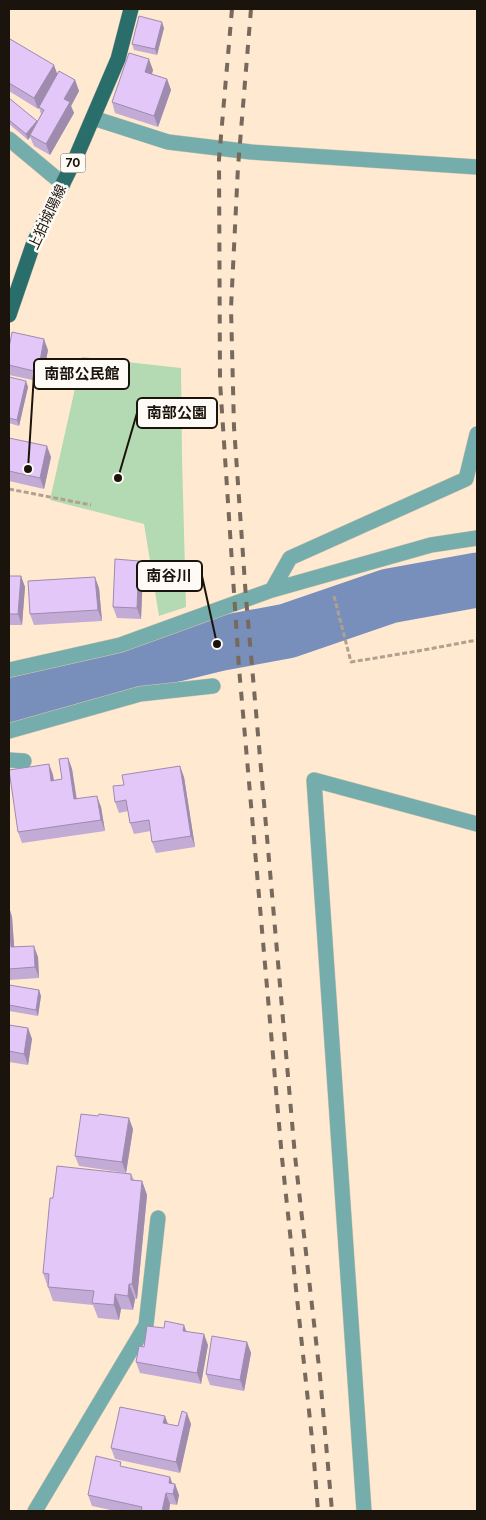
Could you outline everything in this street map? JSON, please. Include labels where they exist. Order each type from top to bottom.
[{"type":"main road","name":"上狛城陽線","points":[[9,315],[34,242],[63,184],[118,59],[131,9]]},
{"type":"street","points":[[93,118],[168,142],[251,152],[477,166]]},
{"type":"street","points":[[9,139],[63,184]]},
{"type":"street","points":[[272,590],[290,558],[466,480],[477,434]]},
{"type":"street","points":[[9,670],[120,644],[272,590],[431,545],[477,538]]},
{"type":"street","points":[[9,731],[140,694],[213,686]]},
{"type":"street","points":[[9,760],[24,761]]},
{"type":"street","points":[[364,1511],[314,780],[477,824]]},
{"type":"street","points":[[35,1511],[146,1325],[158,1218]]},
{"type":"path","points":[[9,489],[91,505]]},
{"type":"path","points":[[329,574],[351,662],[477,640]]},
{"type":"green space","points":[[82,357],[181,368],[186,607],[159,616],[144,524],[50,500]]},
{"type":"building","points":[[139,16],[162,22],[155,49],[132,44]]},
{"type":"building","points":[[10,39],[54,65],[34,98],[9,83]]},
{"type":"building","points":[[129,53],[149,59],[145,72],[167,79],[154,116],[112,102]]},
{"type":"building","points":[[59,71],[75,80],[64,99],[70,102],[46,144],[30,135],[44,110],[39,107]]},
{"type":"building","points":[[9,98],[37,121],[26,134],[9,120]]},
{"type":"building","points":[[12,332],[44,339],[38,372],[9,365],[9,348]]},
{"type":"building","points":[[9,377],[26,381],[17,420],[9,418]]},
{"type":"building","points":[[9,438],[47,446],[40,478],[9,471]]},
{"type":"building","points":[[115,559],[139,561],[137,608],[113,607]]},
{"type":"building","points":[[9,576],[21,576],[18,614],[9,614]]},
{"type":"building","points":[[95,577],[98,610],[30,614],[28,581]]},
{"type":"building","points":[[68,758],[74,799],[97,796],[101,820],[18,832],[9,770],[49,764],[51,781],[62,779],[59,759]]},
{"type":"building","points":[[180,766],[191,836],[152,842],[149,820],[130,823],[126,800],[115,802],[113,786],[124,785],[122,775]]},
{"type":"building","points":[[9,912],[11,947],[34,946],[35,967],[9,969]]},
{"type":"building","points":[[9,985],[39,990],[36,1010],[9,1005]]},
{"type":"building","points":[[9,1025],[28,1028],[24,1054],[9,1051]]},
{"type":"building","points":[[81,1114],[129,1118],[122,1162],[75,1156]]},
{"type":"building","points":[[57,1166],[131,1174],[131,1180],[142,1181],[132,1284],[129,1284],[128,1296],[115,1294],[114,1305],[92,1303],[94,1291],[48,1287],[49,1274],[43,1273],[50,1198],[53,1198]]},
{"type":"building","points":[[165,1321],[184,1325],[183,1331],[204,1334],[197,1373],[136,1362],[139,1346],[144,1347],[147,1326],[164,1328]]},
{"type":"building","points":[[212,1336],[247,1342],[240,1380],[206,1374]]},
{"type":"building","points":[[120,1407],[165,1416],[163,1423],[178,1426],[182,1411],[187,1413],[176,1462],[111,1448]]},
{"type":"building","points":[[96,1456],[121,1462],[120,1466],[170,1477],[169,1483],[175,1484],[173,1494],[166,1493],[162,1511],[141,1511],[142,1507],[88,1495]]},
{"type":"waterway","points":[[9,700],[87,681],[160,658],[217,644],[287,631],[389,596],[477,580]]},
{"type":"railway","points":[[232,9],[219,159],[220,382],[239,668],[282,1158],[318,1511]]},
{"type":"railway","points":[[251,9],[238,167],[231,308],[234,427],[246,598],[295,1156],[320,1376],[332,1511]]},
{"type":"place","name":"南部公民館","points":[[28,469]]},
{"type":"place","name":"南部公園","points":[[118,478]]},
{"type":"place","name":"南谷川","points":[[217,644]]}]
